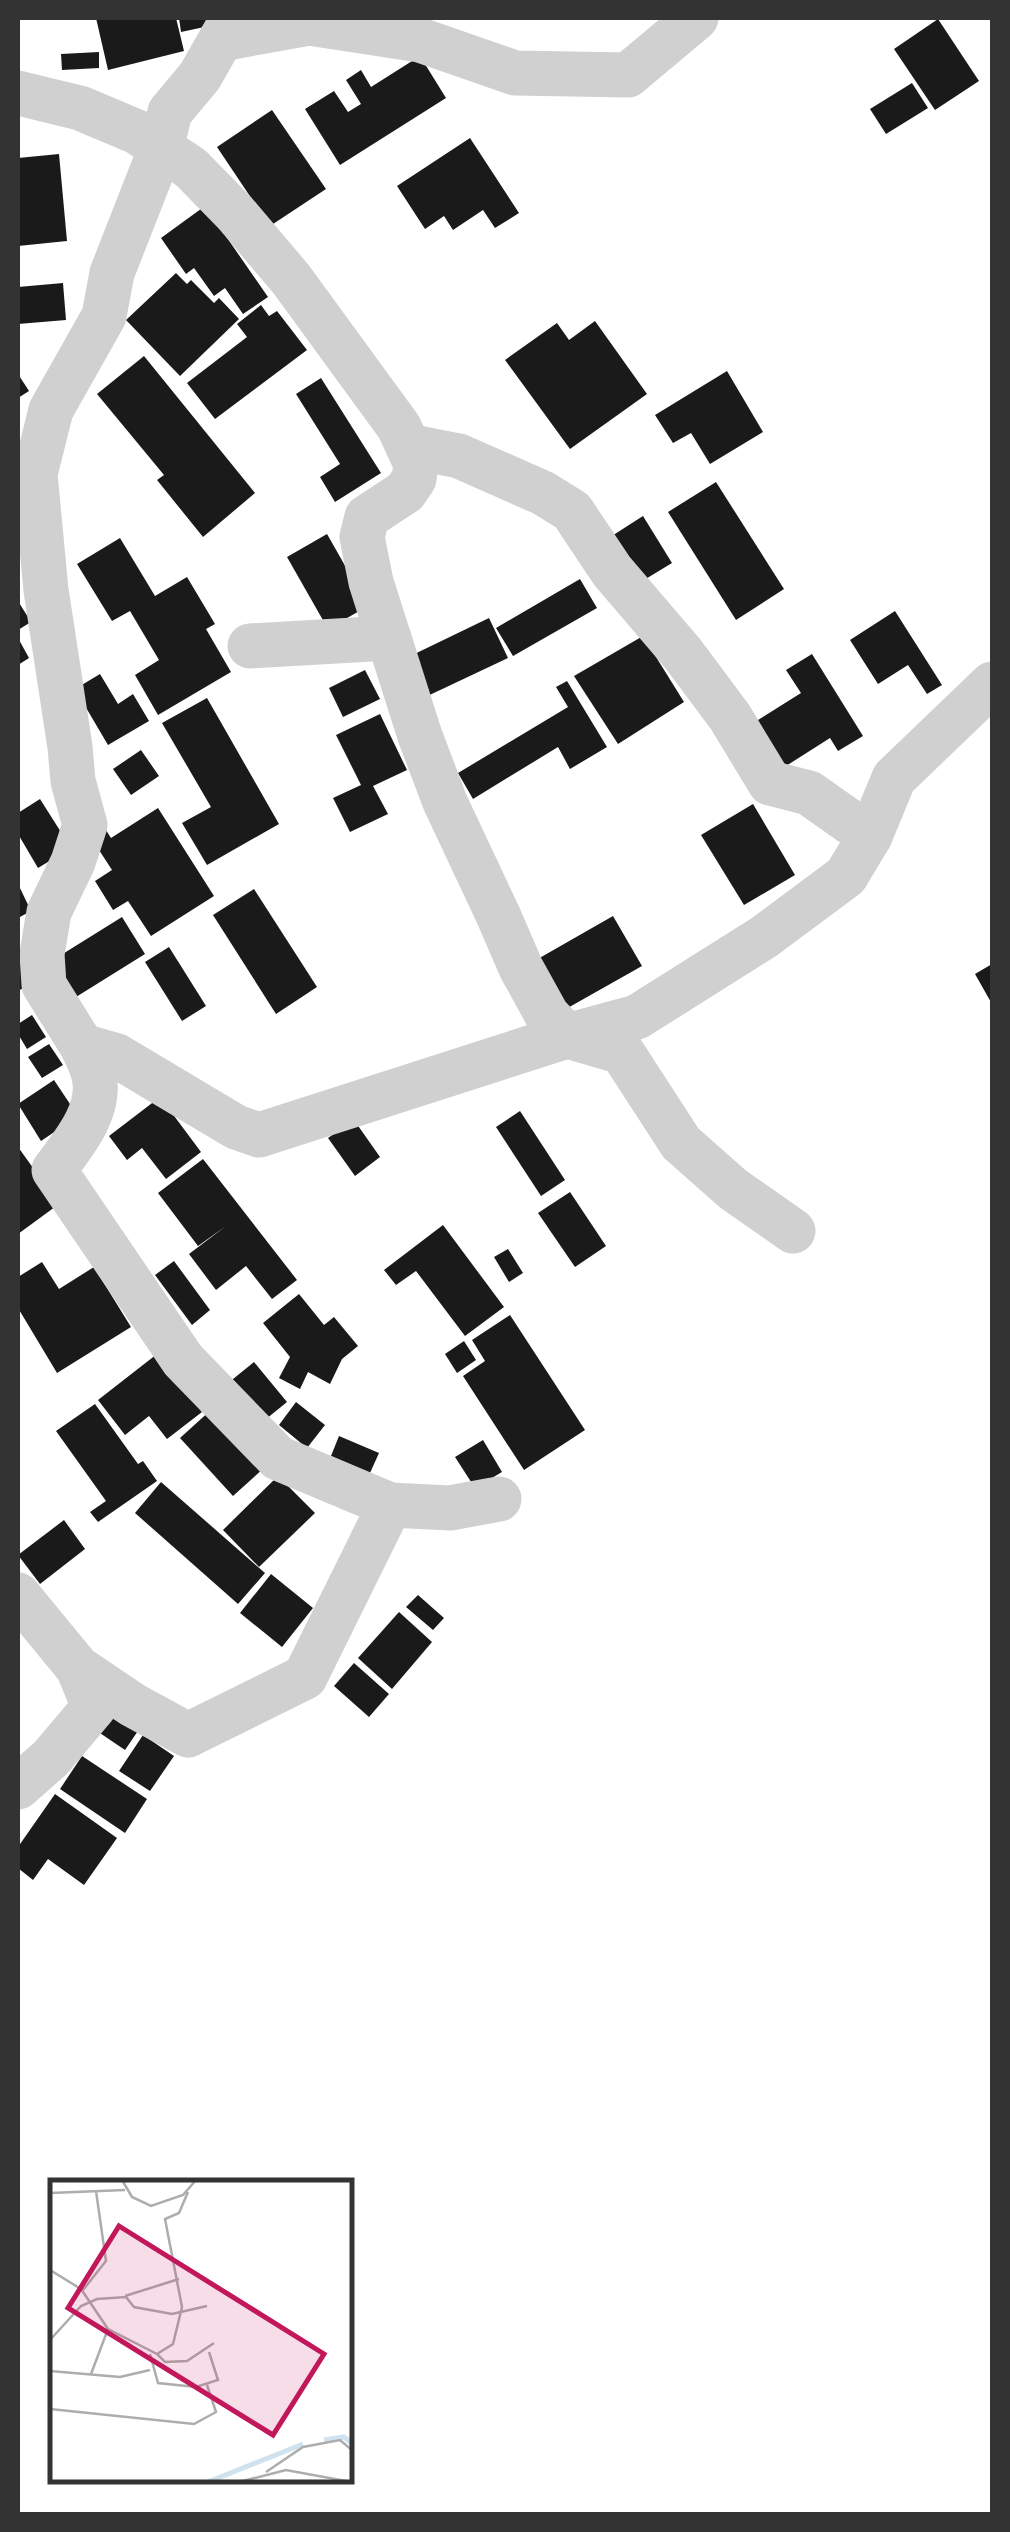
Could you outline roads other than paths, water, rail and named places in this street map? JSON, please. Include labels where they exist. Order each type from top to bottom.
[{"type":"street","points":[[499,1499],[450,1508],[390,1505],[278,1458],[183,1360],[54,1170],[82,1132],[94,1101],[95,1078],[82,1046],[31,995],[49,912],[73,862],[84,825],[73,781],[26,473],[51,410],[104,316],[112,273],[161,148],[170,112],[200,76],[227,28],[309,24],[420,40],[515,73],[628,75],[696,18]]},
{"type":"street","points":[[18,93],[80,108],[137,132],[190,168],[280,266],[399,427],[416,464],[414,479],[405,492],[366,517],[362,537],[371,582],[445,802],[520,968],[547,1015],[567,1036],[622,1052],[682,1144],[732,1189],[793,1231]]},
{"type":"street","points":[[408,446],[459,456],[544,493],[572,511],[612,571],[683,654],[730,717],[770,783],[809,793],[870,836]]},
{"type":"street","points":[[250,646],[388,638]]},
{"type":"street","points":[[82,1046],[116,1056],[236,1127],[260,1136],[637,1017],[764,937],[846,876],[870,836],[894,778],[992,684]]},
{"type":"street","points":[[78,1668],[188,1735],[305,1677],[390,1505]]},
{"type":"street","points":[[18,1595],[78,1668],[94,1707],[50,1758],[18,1787]]}]
